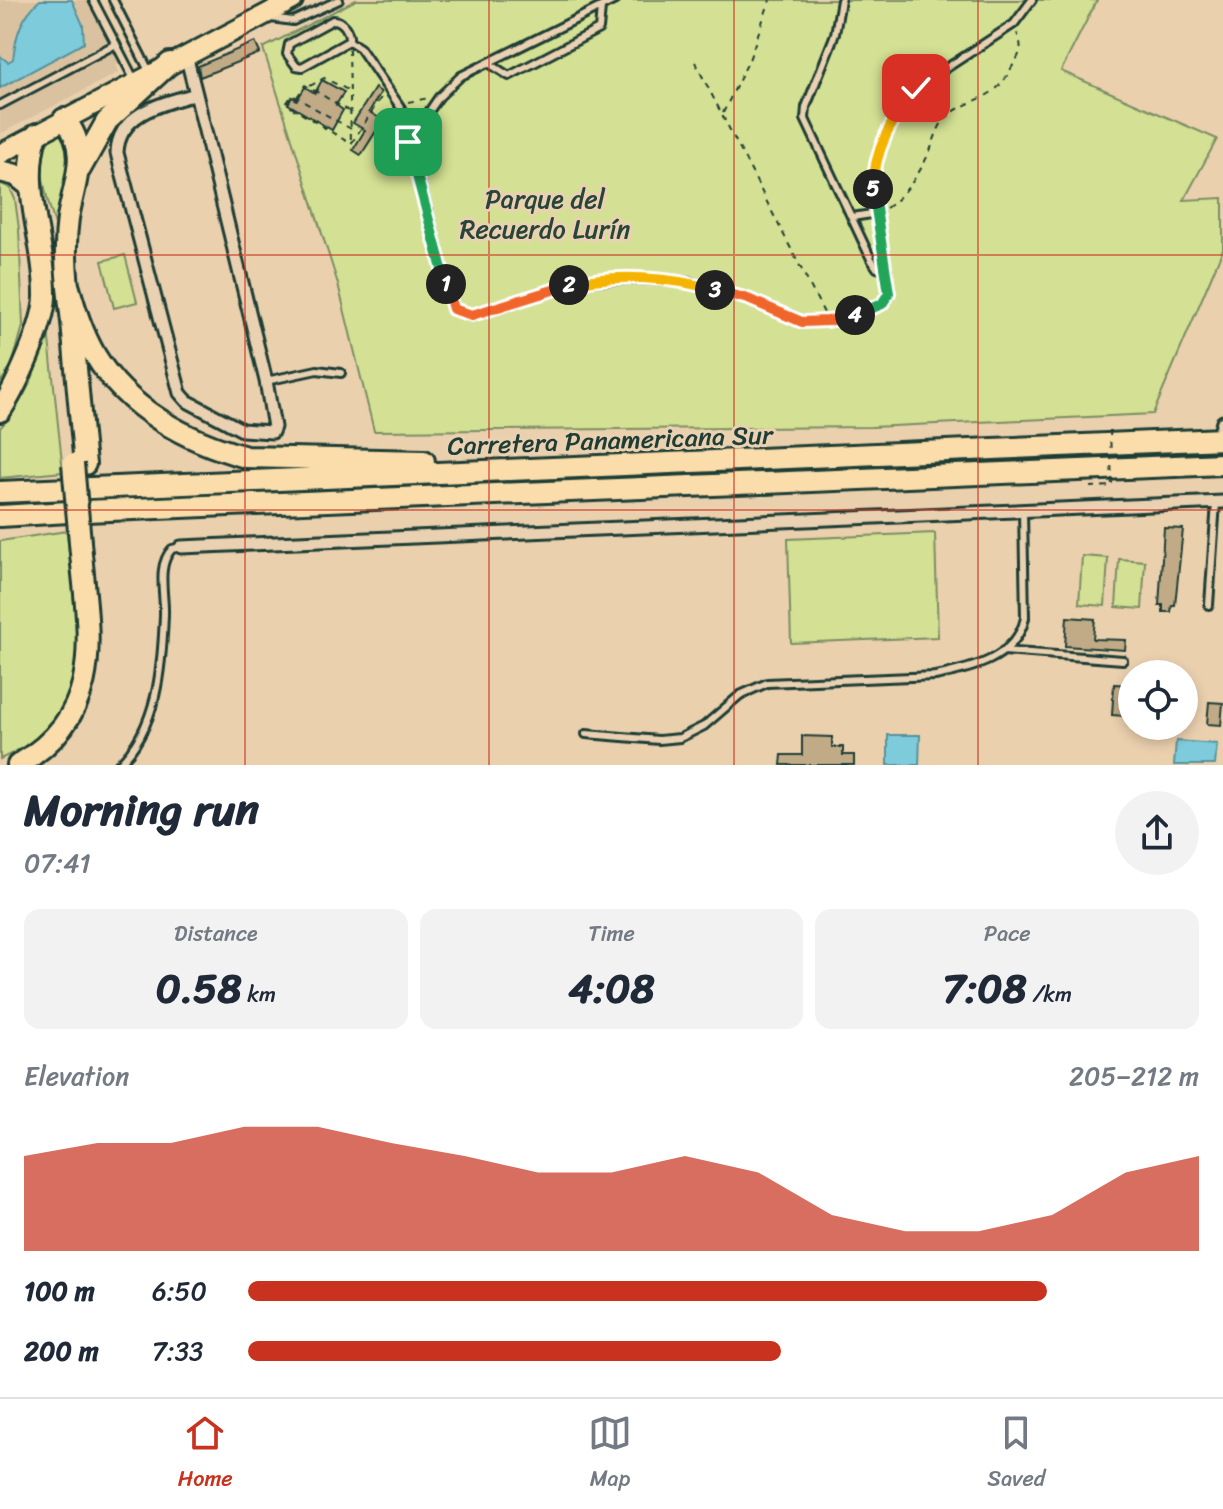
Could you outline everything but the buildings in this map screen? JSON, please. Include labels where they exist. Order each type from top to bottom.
[{"type":"highway","points":[[41,765],[62,748],[78,728],[89,709],[99,665],[100,640],[79,464],[66,243],[80,169],[107,121],[178,59]]},
{"type":"highway","points":[[64,119],[75,134],[80,169]]},
{"type":"highway","points":[[0,411],[19,380],[45,300],[31,187],[30,160],[37,134]]},
{"type":"highway","points":[[0,171],[16,175],[31,187]]},
{"type":"highway","points":[[68,285],[80,324],[96,357],[129,397],[166,425],[223,451],[246,457],[439,462],[530,470]]},
{"type":"highway","name":"Carretera Panamericana Sur","points":[[0,492],[530,470],[1221,433]]},
{"type":"highway","name":"Carretera Panamericana Sur","points":[[0,516],[1223,464]]},
{"type":"highway","points":[[0,526],[86,511]]},
{"type":"highway","points":[[18,765],[53,739],[68,721],[84,684],[88,641],[86,541]]},
{"type":"main road","points":[[0,154],[293,0]]},
{"type":"street","points":[[178,59],[196,94],[266,381],[274,427],[272,432],[242,430],[187,401],[180,393],[117,153],[117,143],[135,117],[162,104],[196,94]]},
{"type":"street","points":[[181,547],[1220,502]]},
{"type":"lane","points":[[93,0],[116,44],[143,77]]},
{"type":"lane","points":[[113,0],[143,77]]},
{"type":"lane","points":[[259,17],[293,21],[339,0]]},
{"type":"lane","points":[[408,142],[439,97],[461,76],[615,0]]},
{"type":"lane","points":[[841,0],[835,34],[806,107],[805,119],[877,268],[887,270]]},
{"type":"lane","points":[[327,6],[347,31],[349,41],[360,48],[399,105],[453,309],[472,315],[581,282],[630,279],[690,282],[748,299],[802,322],[828,321],[882,304],[889,293],[872,187],[878,156],[893,117],[916,88],[1014,24],[1032,0]]},
{"type":"lane","points":[[490,64],[509,76],[599,29],[601,8]]},
{"type":"lane","points":[[338,20],[289,44],[287,54],[296,66],[302,67],[349,41]]},
{"type":"lane","points":[[0,105],[116,44]]},
{"type":"lane","points":[[852,217],[878,213]]},
{"type":"lane","points":[[266,381],[317,370],[341,373]]},
{"type":"lane","points":[[1209,605],[1220,502]]},
{"type":"lane","points":[[586,734],[659,740],[680,738],[704,726],[740,695],[767,683],[935,676],[979,665],[1013,644],[1022,632],[1025,618],[1023,511]]},
{"type":"lane","points":[[1214,536],[1223,537]]},
{"type":"lane","points":[[118,765],[144,732],[152,705],[159,679],[164,613],[163,564],[172,549],[181,547]]},
{"type":"lane","points":[[1212,567],[1223,568]]},
{"type":"lane","points":[[1003,651],[1123,660]]},
{"type":"path","points":[[722,114],[749,60],[770,0]]},
{"type":"path","points":[[878,213],[901,197],[917,176],[940,126],[950,114],[991,92],[1009,75],[1020,55],[1022,44],[1014,24]]},
{"type":"path","points":[[349,41],[351,144]]},
{"type":"path","points":[[695,62],[828,321]]},
{"type":"path","points":[[309,87],[324,78],[350,91]]},
{"type":"path","points":[[297,98],[305,85],[350,111]]},
{"type":"path","points":[[351,144],[387,87]]},
{"type":"path","points":[[351,129],[292,95],[286,104],[351,144]]},
{"type":"path","points":[[399,105],[439,97]]},
{"type":"path","points":[[1090,487],[1112,486],[1110,430]]},
{"type":"shaded area","points":[[0,0],[100,0],[130,58],[116,65],[119,72],[0,134]]},
{"type":"green space","name":"Parque del Recuerdo Lurín","points":[[356,0],[1097,0],[1061,71],[1217,139],[1184,200],[1223,198],[1223,249],[1153,414],[871,427],[374,431],[338,284],[263,48]]},
{"type":"green space","points":[[61,133],[66,135],[72,149],[58,234],[46,194],[42,164],[44,150],[50,140]]},
{"type":"green space","points":[[0,183],[10,188],[15,199],[23,326],[12,365],[0,383]]},
{"type":"green space","points":[[125,255],[137,302],[114,308],[102,261]]},
{"type":"green space","points":[[47,320],[63,472],[0,478],[0,428],[26,392],[42,350]]},
{"type":"green space","points":[[67,531],[78,632],[78,662],[72,690],[58,716],[35,739],[0,759],[0,541]]},
{"type":"green space","points":[[935,533],[938,637],[791,643],[788,539]]},
{"type":"green space","points":[[1082,556],[1108,558],[1105,606],[1079,604]]},
{"type":"green space","points":[[1119,559],[1145,561],[1142,609],[1116,607]]},
{"type":"water","points":[[40,0],[72,0],[83,25],[84,43],[0,88],[0,56],[8,62],[13,59],[20,26]]},
{"type":"water","points":[[888,735],[920,735],[919,765],[888,765]]},
{"type":"water","points":[[1176,741],[1217,744],[1215,765],[1174,765]]},
{"type":"route","points":[[408,142],[453,309],[472,315],[581,282],[630,279],[690,282],[748,299],[802,322],[828,321],[882,304],[889,293],[872,187],[878,156],[893,117],[916,88]]}]
